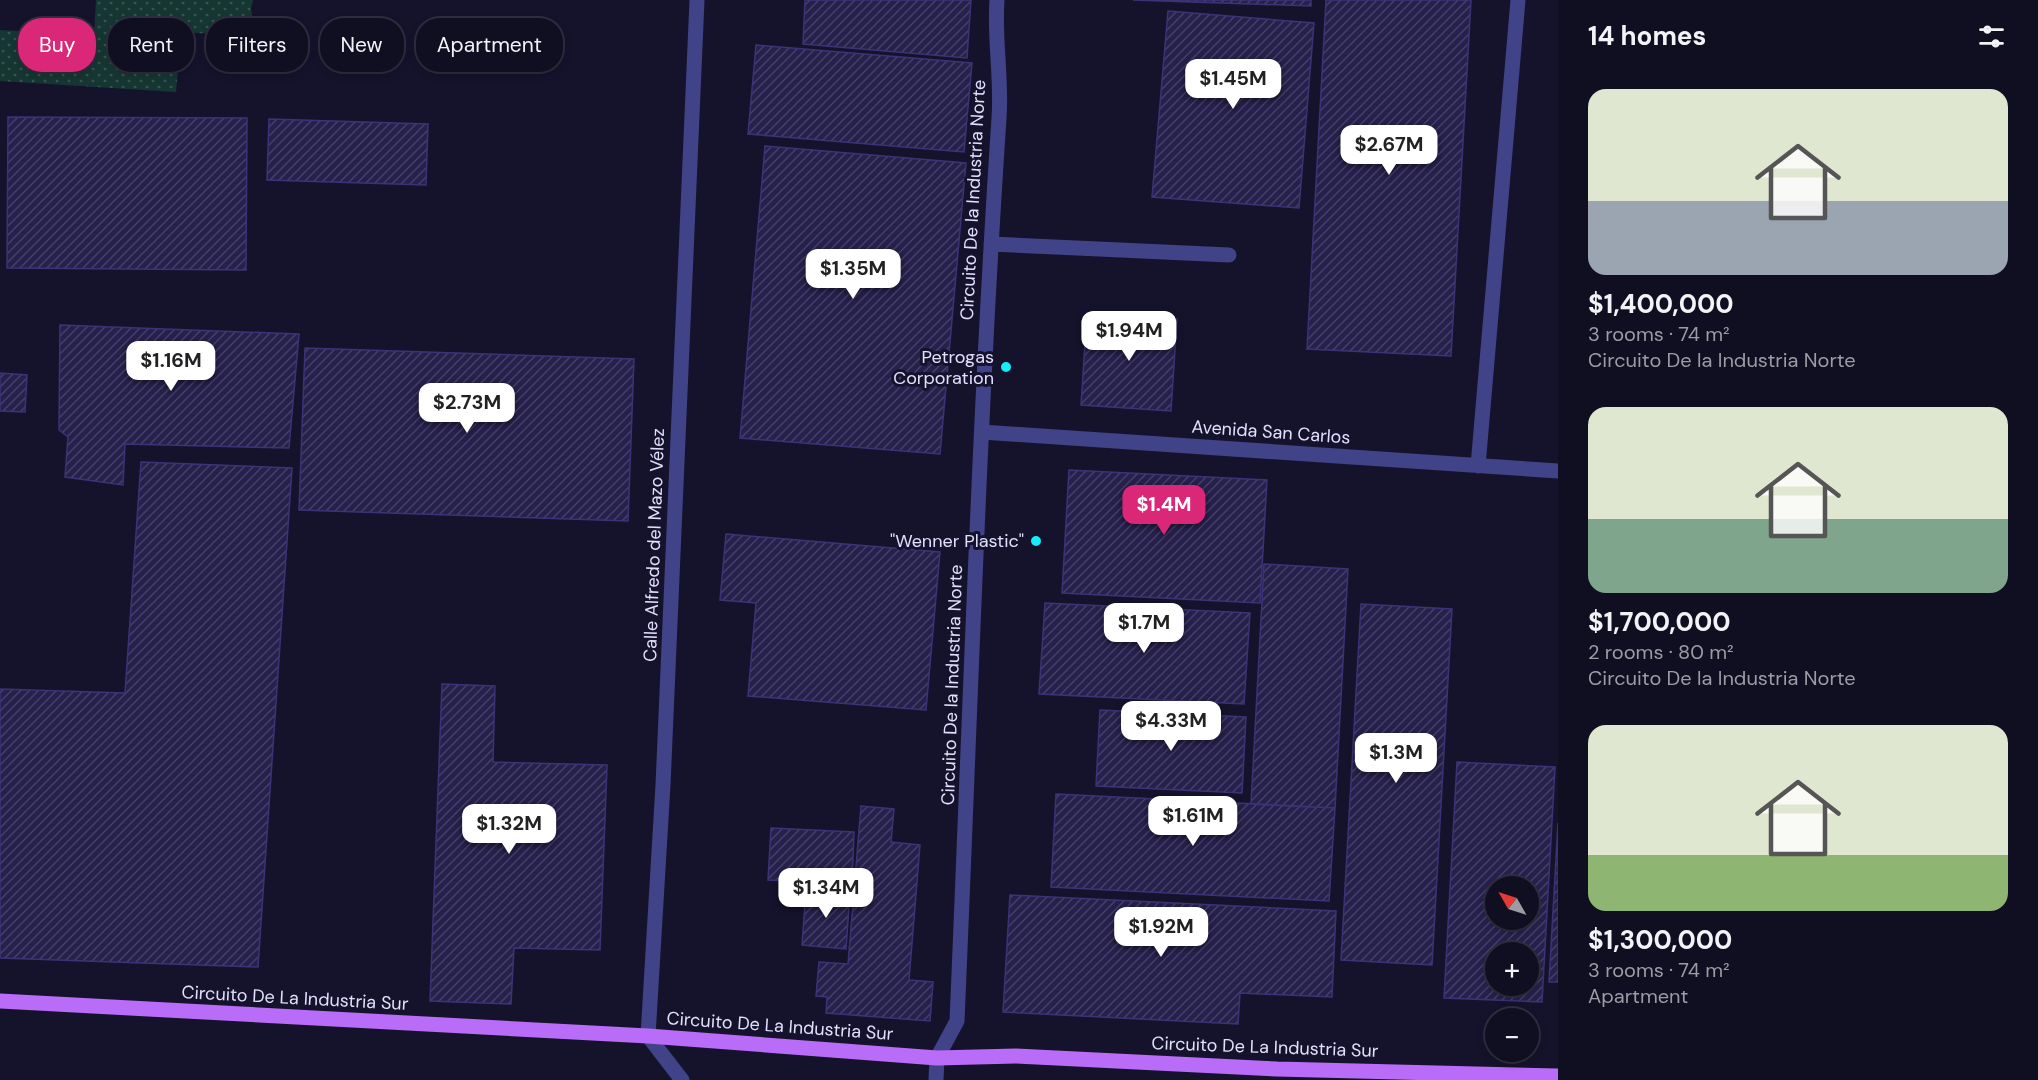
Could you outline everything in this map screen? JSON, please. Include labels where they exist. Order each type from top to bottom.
[{"type":"main road","name":"Circuito De La Industria Sur","points":[[0,1001],[648,1036],[937,1058],[1016,1056],[1289,1069],[1558,1076]]},
{"type":"street","name":"Calle Alfredo del Mazo Vélez","points":[[648,1036],[663,773],[697,0]]},
{"type":"street","name":"Circuito De la Industria Norte","points":[[936,1080],[937,1058],[957,1021],[982,432],[1001,98],[997,0]]},
{"type":"street","points":[[1478,466],[1518,0]]},
{"type":"street","points":[[991,244],[1229,255]]},
{"type":"street","name":"Avenida San Carlos","points":[[982,432],[1558,471]]},
{"type":"street","points":[[648,1036],[682,1080]]},
{"type":"green space","points":[[96,0],[253,0],[252,18],[206,18],[206,34],[194,33],[194,18],[108,18],[108,72],[178,72],[176,92],[0,81],[0,30],[18,31],[18,72],[96,72]]},
{"type":"building","points":[[805,0],[971,0],[967,58],[803,44]]},
{"type":"building","points":[[1133,0],[1311,0],[1311,6]]},
{"type":"building","points":[[1326,0],[1471,0],[1451,356],[1307,349]]},
{"type":"building","points":[[1168,11],[1314,23],[1299,208],[1152,197]]},
{"type":"building","points":[[756,45],[972,63],[964,152],[748,134]]},
{"type":"building","points":[[8,117],[247,118],[246,270],[7,268]]},
{"type":"building","points":[[269,119],[428,124],[426,185],[267,180]]},
{"type":"building","points":[[765,146],[966,163],[940,454],[740,438]]},
{"type":"building","points":[[1087,313],[1177,319],[1171,411],[1081,405]]},
{"type":"building","points":[[60,325],[299,334],[289,448],[125,444],[123,485],[65,477],[68,437],[59,430]]},
{"type":"building","points":[[305,348],[634,359],[628,521],[299,510]]},
{"type":"building","points":[[0,373],[27,375],[25,412],[0,411]]},
{"type":"building","points":[[141,462],[292,468],[258,967],[0,958],[0,689],[125,693]]},
{"type":"building","points":[[1069,470],[1267,480],[1260,603],[1062,593]]},
{"type":"building","points":[[726,534],[940,552],[926,710],[748,696],[756,603],[720,600]]},
{"type":"building","points":[[1264,564],[1348,569],[1335,808],[1251,804]]},
{"type":"building","points":[[1045,603],[1250,613],[1244,704],[1039,694]]},
{"type":"building","points":[[1361,604],[1452,609],[1432,965],[1341,960]]},
{"type":"building","points":[[442,684],[495,686],[493,762],[607,765],[600,950],[514,948],[511,1004],[430,1001]]},
{"type":"building","points":[[1100,710],[1246,717],[1242,793],[1096,786]]},
{"type":"building","points":[[1457,762],[1555,767],[1542,1002],[1444,998]]},
{"type":"building","points":[[1056,794],[1335,808],[1329,901],[1051,887]]},
{"type":"building","points":[[861,806],[894,809],[891,842],[920,845],[909,980],[933,982],[930,1021],[826,1013],[827,997],[816,996],[819,962],[848,964]]},
{"type":"building","points":[[1558,823],[1558,982],[1549,982]]},
{"type":"building","points":[[771,828],[854,832],[852,883],[768,880]]},
{"type":"building","points":[[806,889],[850,892],[846,949],[802,945]]},
{"type":"building","points":[[1010,895],[1336,911],[1332,997],[1240,993],[1238,1024],[1003,1012]]},
{"type":"place","name":"Petrogas Corporation","points":[[1006,367]]},
{"type":"place","name":"\"Wenner Plastic\"","points":[[1036,541]]}]
